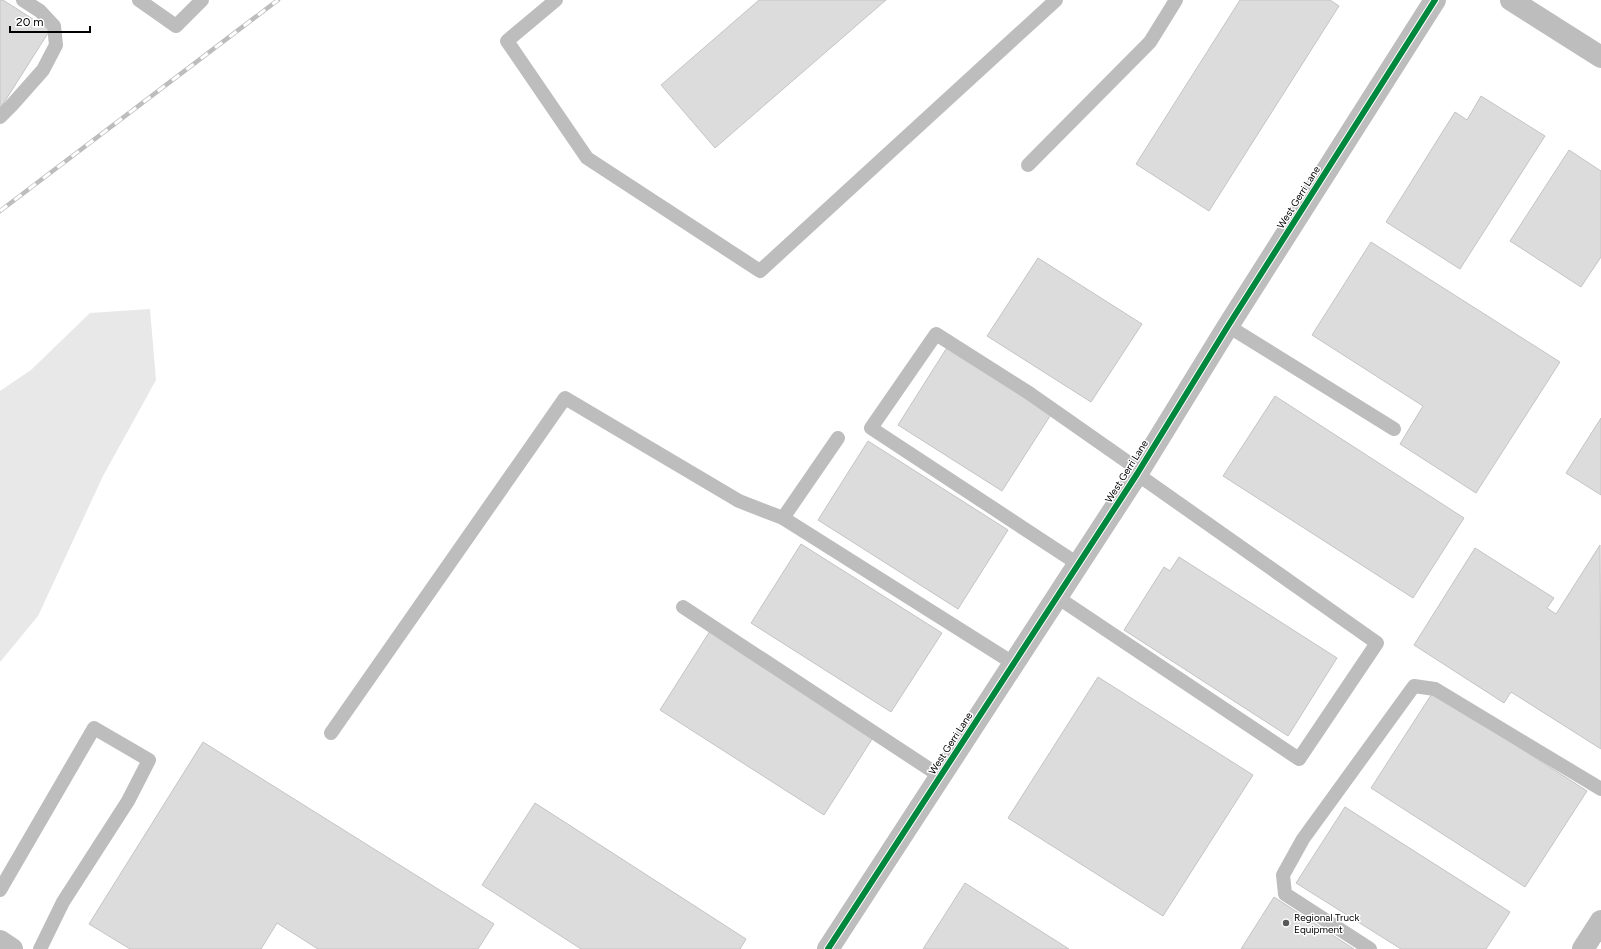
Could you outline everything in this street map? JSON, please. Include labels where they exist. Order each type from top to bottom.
[{"type":"street","name":"West Gerri Lane","points":[[828,949],[1138,472],[1228,326],[1435,0]]},
{"type":"street","points":[[1511,0],[1601,57]]},
{"type":"street","points":[[1583,949],[1601,921]]},
{"type":"street","points":[[0,941],[12,949]]},
{"type":"lane","points":[[0,117],[12,106],[44,70],[56,45],[54,26],[40,11],[23,0]]},
{"type":"lane","points":[[139,0],[176,26],[202,0]]},
{"type":"lane","points":[[556,0],[508,41],[587,158],[760,271],[1056,0]]},
{"type":"lane","points":[[1028,165],[1150,42],[1176,0]]},
{"type":"lane","points":[[1228,326],[1394,429]]},
{"type":"lane","points":[[1057,597],[1299,759],[1377,643],[1029,393],[936,334],[871,428],[1078,564]]},
{"type":"lane","points":[[331,732],[565,398],[739,501],[783,518],[1013,663]]},
{"type":"lane","points":[[783,518],[838,438]]},
{"type":"lane","points":[[683,607],[940,776]]},
{"type":"lane","points":[[1370,949],[1286,894],[1283,875],[1303,839],[1414,686],[1436,689],[1601,789]]},
{"type":"lane","points":[[0,890],[94,728],[149,760],[128,801],[63,902],[40,949]]},
{"type":"shaded area","points":[[150,309],[156,380],[103,476],[38,616],[0,662],[0,391],[31,370],[90,313]]},
{"type":"building","points":[[0,0],[3,0],[50,30],[0,109]]},
{"type":"building","points":[[759,0],[886,0],[715,148],[661,85]]},
{"type":"building","points":[[1240,0],[1330,0],[1339,6],[1209,211],[1136,164]]},
{"type":"building","points":[[1481,96],[1545,136],[1460,269],[1386,222],[1455,112],[1467,120]]},
{"type":"building","points":[[1569,150],[1601,171],[1601,257],[1581,287],[1510,241]]},
{"type":"building","points":[[1371,242],[1560,362],[1476,493],[1400,444],[1423,406],[1312,335]]},
{"type":"building","points":[[1038,258],[1142,324],[1091,402],[987,336]]},
{"type":"building","points":[[948,346],[1052,413],[1002,491],[898,425]]},
{"type":"building","points":[[1275,396],[1464,518],[1413,598],[1223,476]]},
{"type":"building","points":[[1601,418],[1601,495],[1566,473]]},
{"type":"building","points":[[868,441],[1008,530],[958,609],[818,520]]},
{"type":"building","points":[[801,544],[942,633],[891,712],[751,623]]},
{"type":"building","points":[[1600,545],[1601,749],[1511,692],[1504,703],[1414,645],[1475,548],[1554,598],[1547,608],[1556,614]]},
{"type":"building","points":[[1179,557],[1337,658],[1288,736],[1124,630],[1164,567],[1170,571]]},
{"type":"building","points":[[710,631],[874,736],[824,815],[660,710]]},
{"type":"building","points":[[1098,677],[1253,775],[1163,916],[1008,818]]},
{"type":"building","points":[[1433,692],[1587,791],[1525,887],[1371,788]]},
{"type":"building","points":[[203,742],[494,924],[478,949],[318,949],[277,923],[261,949],[130,949],[89,924]]},
{"type":"building","points":[[535,803],[746,939],[740,949],[581,949],[482,885]]},
{"type":"building","points":[[1345,807],[1510,912],[1486,949],[1401,949],[1296,883]]},
{"type":"building","points":[[965,883],[1069,949],[923,949]]},
{"type":"building","name":"Regional Truck Equipment","points":[[1274,897],[1354,949],[1241,949]]},
{"type":"railway","points":[[0,211],[278,0]]},
{"type":"cycle path","points":[[828,949],[1137,474],[1228,326],[1435,0]]},
{"type":"place","name":"Regional Truck Equipment","points":[[1286,923]]}]
